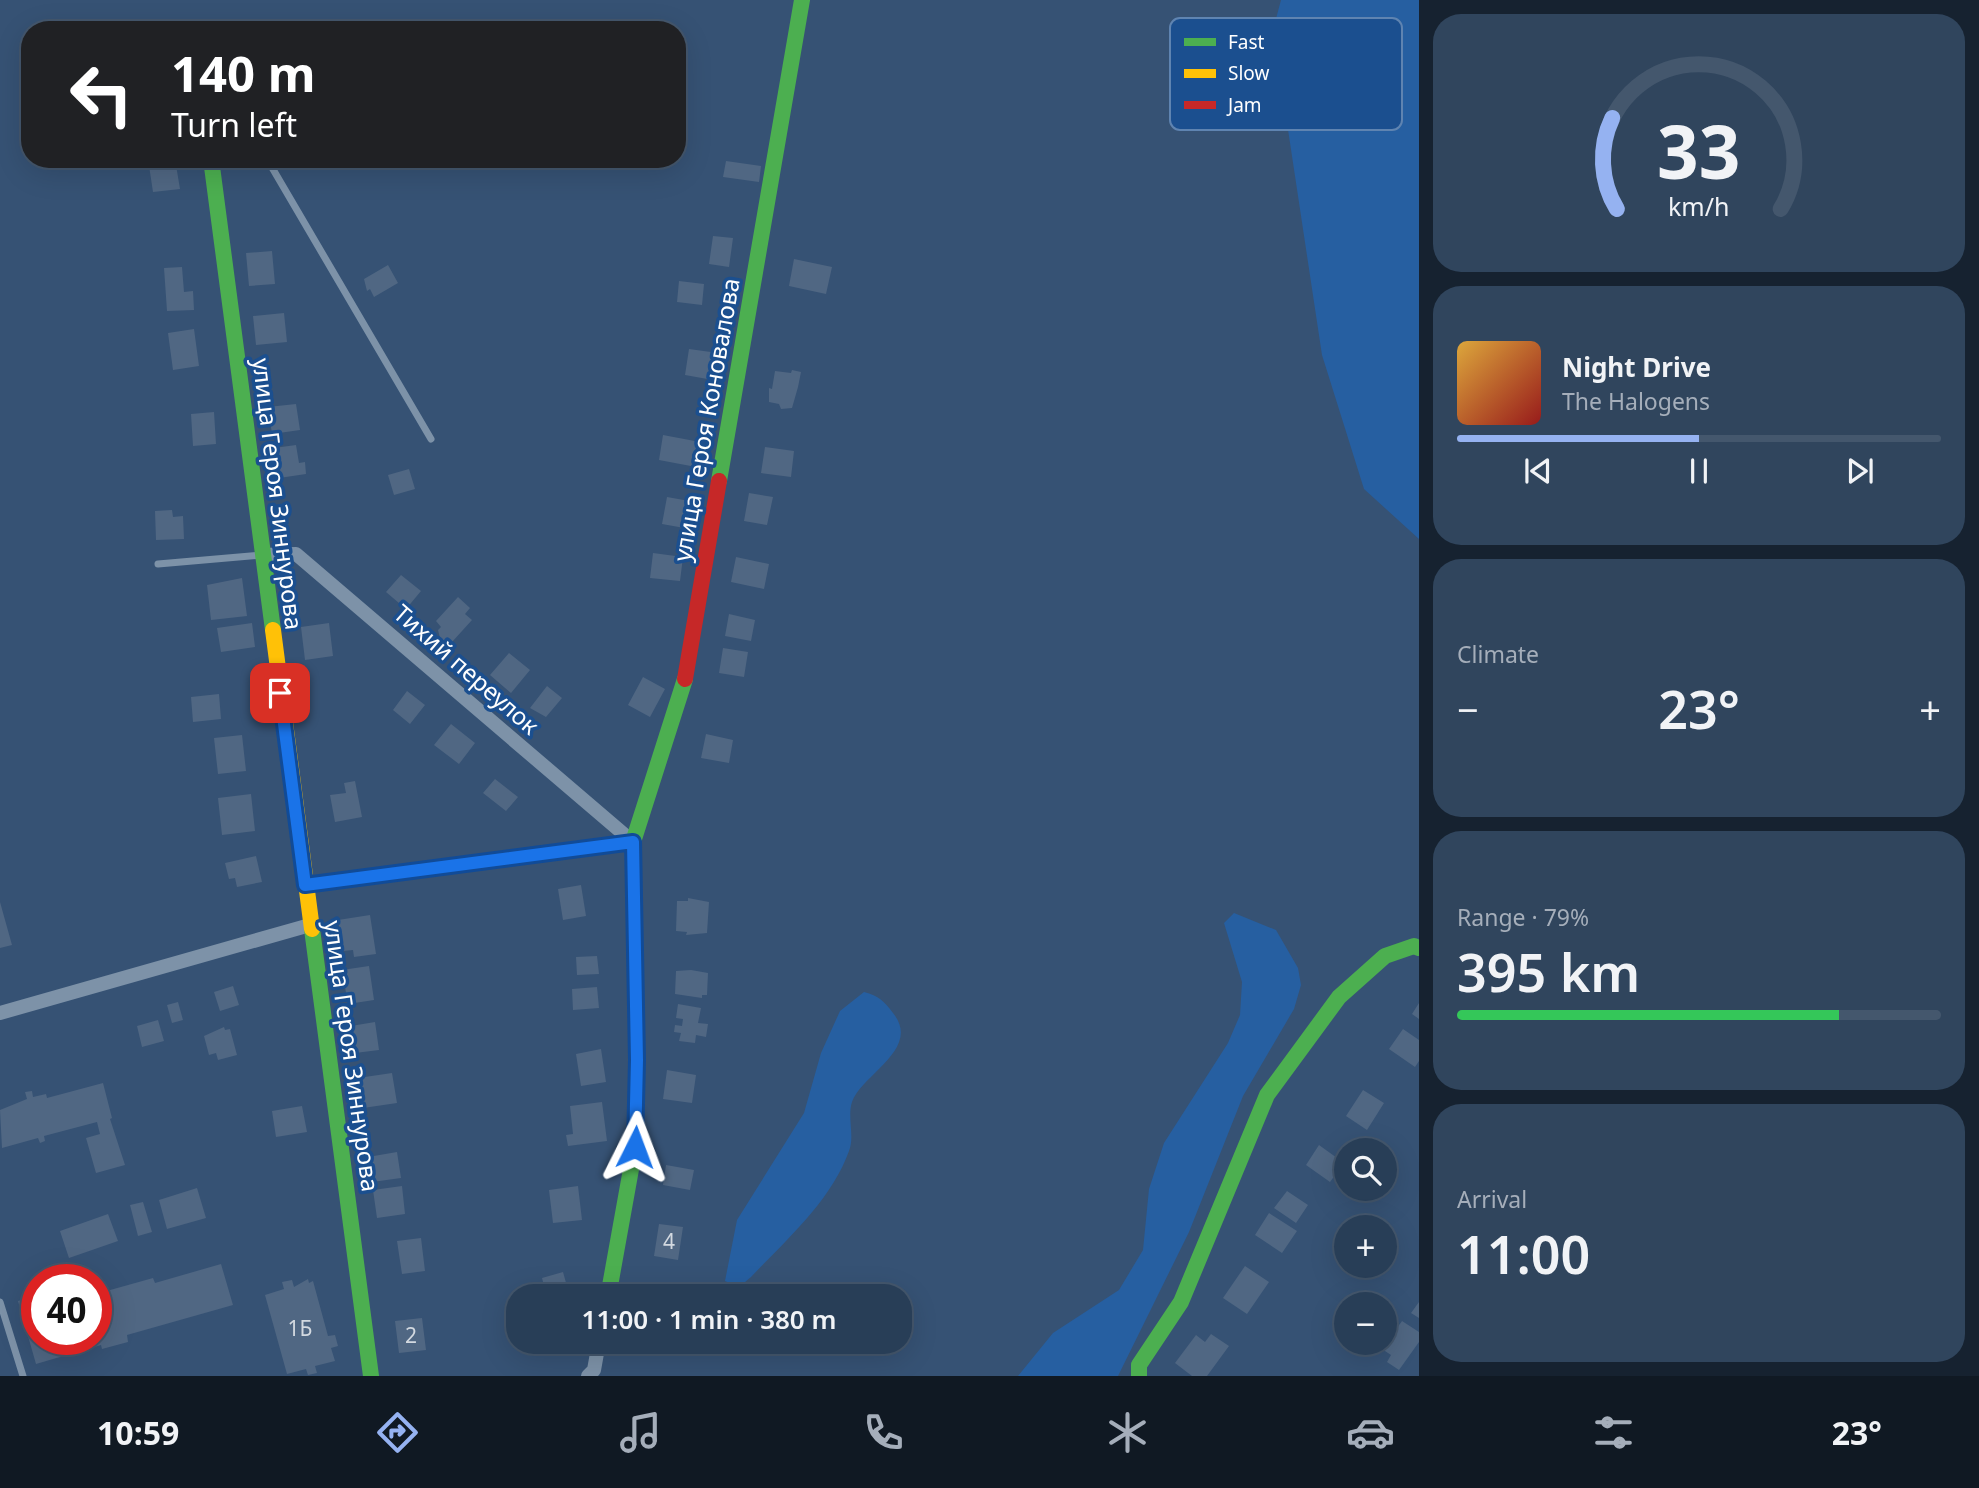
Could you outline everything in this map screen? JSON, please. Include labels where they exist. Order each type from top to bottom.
[{"type":"street","name":"улица Героя Коновалова","points":[[610,1284],[636,1137],[633,842],[684,687],[803,0]]},
{"type":"street","name":"улица Героя Зиннурова","points":[[212,168],[310,925],[372,1376]]},
{"type":"street","name":"Тихий переулок","points":[[262,555],[296,554],[633,842]]},
{"type":"street","points":[[305,885],[633,842]]},
{"type":"street","points":[[0,1013],[310,925]]},
{"type":"street","points":[[1139,1376],[1139,1365],[1181,1302],[1267,1095],[1339,997],[1385,956],[1414,946],[1419,948]]},
{"type":"street","points":[[588,1376],[594,1370],[597,1354]]},
{"type":"lane","points":[[272,168],[431,439]]},
{"type":"lane","points":[[158,564],[262,555]]},
{"type":"lane","points":[[0,1302],[23,1376]]},
{"type":"shaded area","points":[[1281,0],[1419,0],[1419,539],[1364,489],[1322,355],[1288,130],[1402,130],[1402,18],[1276,18]]},
{"type":"shaded area","points":[[1234,913],[1276,930],[1298,968],[1301,985],[1294,1009],[1243,1096],[1189,1232],[1118,1376],[1018,1376],[1053,1333],[1119,1290],[1143,1250],[1149,1189],[1164,1143],[1228,1043],[1240,1015],[1242,982],[1224,923]]},
{"type":"shaded area","points":[[864,992],[877,997],[893,1013],[900,1026],[900,1038],[895,1050],[852,1102],[851,1145],[841,1169],[820,1203],[751,1277],[743,1284],[732,1284],[725,1281],[737,1220],[804,1113],[821,1053],[840,1011]]},
{"type":"building","points":[[726,161],[761,166],[759,182],[723,177]]},
{"type":"building","points":[[149,168],[176,168],[180,189],[153,192]]},
{"type":"building","points":[[713,236],[733,238],[729,267],[709,264]]},
{"type":"building","points":[[272,251],[275,284],[249,286],[246,253]]},
{"type":"building","points":[[794,259],[832,267],[826,294],[789,286]]},
{"type":"building","points":[[388,265],[398,283],[374,297],[370,289],[367,291],[364,279]]},
{"type":"building","points":[[182,267],[184,292],[193,291],[194,310],[167,311],[164,268]]},
{"type":"building","points":[[679,281],[704,284],[702,305],[677,302]]},
{"type":"building","points":[[284,313],[287,342],[256,345],[253,316]]},
{"type":"building","points":[[194,329],[199,366],[173,370],[168,333]]},
{"type":"building","points":[[689,349],[718,353],[713,380],[685,375]]},
{"type":"building","points":[[792,370],[801,372],[798,387],[792,408],[781,409],[779,404],[769,402],[769,388],[772,389],[775,371],[791,373]]},
{"type":"building","points":[[296,404],[300,430],[272,434],[268,407]]},
{"type":"building","points":[[214,412],[216,444],[193,446],[191,414]]},
{"type":"building","points":[[663,435],[700,442],[696,467],[659,460]]},
{"type":"building","points":[[296,445],[299,463],[305,462],[306,474],[279,478],[274,448]]},
{"type":"building","points":[[765,447],[794,451],[791,477],[761,473]]},
{"type":"building","points":[[409,469],[415,489],[394,495],[388,475]]},
{"type":"building","points":[[749,493],[773,497],[767,525],[744,521]]},
{"type":"building","points":[[667,497],[695,502],[690,529],[662,524]]},
{"type":"building","points":[[172,510],[173,517],[183,516],[184,539],[156,540],[155,511]]},
{"type":"building","points":[[653,553],[683,557],[680,581],[650,578]]},
{"type":"building","points":[[736,557],[769,564],[764,589],[731,582]]},
{"type":"building","points":[[401,575],[421,591],[406,609],[386,592]]},
{"type":"building","points":[[242,578],[247,616],[211,620],[207,585]]},
{"type":"building","points":[[458,597],[470,608],[465,614],[472,620],[452,642],[444,642],[438,630],[441,627],[436,621]]},
{"type":"building","points":[[729,614],[755,620],[751,641],[725,636]]},
{"type":"building","points":[[252,623],[255,647],[221,652],[217,628]]},
{"type":"building","points":[[329,623],[333,656],[305,660],[301,627]]},
{"type":"building","points":[[723,648],[748,652],[744,677],[719,673]]},
{"type":"building","points":[[509,653],[530,670],[511,693],[490,675]]},
{"type":"building","points":[[643,677],[665,689],[650,717],[628,705]]},
{"type":"building","points":[[547,686],[562,698],[546,717],[530,708]]},
{"type":"building","points":[[407,691],[425,705],[410,724],[393,710]]},
{"type":"building","points":[[219,694],[221,719],[193,722],[191,697]]},
{"type":"building","points":[[451,724],[475,743],[459,764],[434,745]]},
{"type":"building","points":[[706,734],[733,740],[729,763],[701,758]]},
{"type":"building","points":[[242,735],[246,771],[218,774],[214,738]]},
{"type":"building","points":[[495,779],[518,797],[506,811],[483,793]]},
{"type":"building","points":[[355,781],[362,817],[335,822],[330,795],[346,793],[344,783]]},
{"type":"building","points":[[251,794],[255,831],[222,835],[218,798]]},
{"type":"building","points":[[256,856],[262,882],[237,887],[235,878],[229,879],[225,863]]},
{"type":"building","points":[[581,885],[586,916],[563,920],[558,889]]},
{"type":"building","points":[[688,898],[709,902],[707,933],[686,935],[687,932],[676,931],[677,901],[688,901]]},
{"type":"building","points":[[0,902],[12,945],[0,948]]},
{"type":"building","points":[[370,915],[376,954],[354,957],[353,950],[343,951],[338,920]]},
{"type":"building","points":[[597,956],[599,974],[577,975],[576,957]]},
{"type":"building","points":[[369,966],[374,1000],[348,1004],[342,970]]},
{"type":"building","points":[[676,971],[708,973],[707,995],[702,995],[702,998],[675,994]]},
{"type":"building","points":[[233,986],[239,1005],[220,1011],[214,992]]},
{"type":"building","points":[[597,987],[599,1008],[573,1010],[572,989]]},
{"type":"building","points":[[178,1002],[183,1020],[172,1023],[167,1005]]},
{"type":"building","points":[[1419,1003],[1419,1019],[1412,1014]]},
{"type":"building","points":[[678,1004],[701,1008],[698,1023],[708,1024],[706,1037],[696,1035],[695,1043],[679,1041],[681,1033],[674,1032],[675,1025],[682,1026],[683,1019],[676,1018]]},
{"type":"building","points":[[158,1020],[164,1041],[142,1047],[137,1026]]},
{"type":"building","points":[[375,1022],[379,1050],[355,1053],[351,1026]]},
{"type":"building","points":[[224,1027],[225,1030],[230,1029],[237,1055],[218,1060],[216,1053],[209,1055],[204,1036]]},
{"type":"building","points":[[1403,1029],[1419,1040],[1419,1061],[1415,1067],[1389,1049]]},
{"type":"building","points":[[601,1049],[606,1082],[581,1086],[576,1054]]},
{"type":"building","points":[[667,1070],[696,1075],[692,1103],[663,1099]]},
{"type":"building","points":[[392,1073],[397,1103],[363,1108],[358,1078]]},
{"type":"building","points":[[103,1083],[112,1118],[110,1119],[125,1165],[96,1173],[86,1138],[100,1134],[97,1122],[44,1136],[45,1141],[40,1143],[38,1138],[2,1148],[0,1110],[27,1099],[25,1092],[32,1091],[33,1097],[46,1094],[47,1098]]},
{"type":"building","points":[[1363,1090],[1384,1103],[1367,1130],[1346,1116]]},
{"type":"building","points":[[602,1102],[607,1141],[568,1146],[566,1135],[573,1134],[570,1106]]},
{"type":"building","points":[[302,1106],[307,1132],[276,1137],[272,1111]]},
{"type":"building","points":[[1319,1145],[1334,1156],[1334,1177],[1330,1182],[1306,1165]]},
{"type":"building","points":[[397,1152],[401,1178],[372,1182],[368,1157]]},
{"type":"building","points":[[666,1165],[694,1170],[690,1190],[663,1185]]},
{"type":"building","points":[[402,1186],[405,1214],[377,1218],[373,1190]]},
{"type":"building","points":[[578,1186],[582,1220],[553,1223],[549,1190]]},
{"type":"building","points":[[197,1188],[206,1218],[167,1229],[159,1200]]},
{"type":"building","points":[[1287,1191],[1308,1205],[1296,1223],[1274,1208]]},
{"type":"building","points":[[143,1202],[152,1232],[138,1236],[130,1205]]},
{"type":"building","points":[[1269,1213],[1297,1231],[1282,1253],[1255,1235]]},
{"type":"building","points":[[108,1214],[118,1241],[69,1258],[60,1231]]},
{"type":"building","points":[[659,1224],[683,1227],[678,1260],[654,1256]]},
{"type":"building","points":[[421,1238],[425,1271],[402,1274],[397,1241]]},
{"type":"building","points":[[221,1264],[233,1305],[127,1335],[128,1342],[112,1346],[112,1290],[153,1278],[155,1283]]},
{"type":"building","points":[[1245,1266],[1269,1282],[1247,1314],[1223,1298]]},
{"type":"building","points":[[563,1272],[566,1284],[544,1284],[542,1278]]},
{"type":"building","points":[[308,1279],[309,1283],[313,1281],[328,1336],[335,1335],[338,1346],[331,1348],[335,1361],[315,1366],[317,1373],[308,1375],[306,1369],[287,1374],[265,1295],[284,1289],[282,1282],[292,1280],[294,1287]]},
{"type":"building","points":[[1419,1302],[1419,1318],[1411,1313]]},
{"type":"building","points":[[422,1318],[426,1350],[399,1353],[395,1321]]},
{"type":"building","points":[[1402,1321],[1419,1332],[1419,1342],[1399,1370],[1387,1362],[1391,1355],[1397,1355],[1397,1328]]},
{"type":"building","points":[[1211,1334],[1229,1346],[1207,1376],[1192,1376],[1175,1363],[1196,1335],[1205,1342]]},
{"type":"building","points":[[33,1355],[67,1355],[36,1364]]},
{"type":"traffic: fast","points":[[719,481],[802,0]]},
{"type":"traffic: fast","points":[[212,168],[273,630]]},
{"type":"traffic: fast","points":[[610,1284],[635,1147],[637,1060],[633,842],[685,679]]},
{"type":"traffic: fast","points":[[312,929],[371,1376]]},
{"type":"traffic: fast","points":[[1139,1376],[1139,1365],[1181,1302],[1267,1095],[1339,997],[1385,956],[1414,946],[1419,948]]},
{"type":"traffic: slow","points":[[273,630],[312,929]]},
{"type":"traffic: jam","points":[[685,679],[719,481]]},
{"type":"route","points":[[280,693],[305,885],[633,842],[637,1060],[635,1147]]}]
